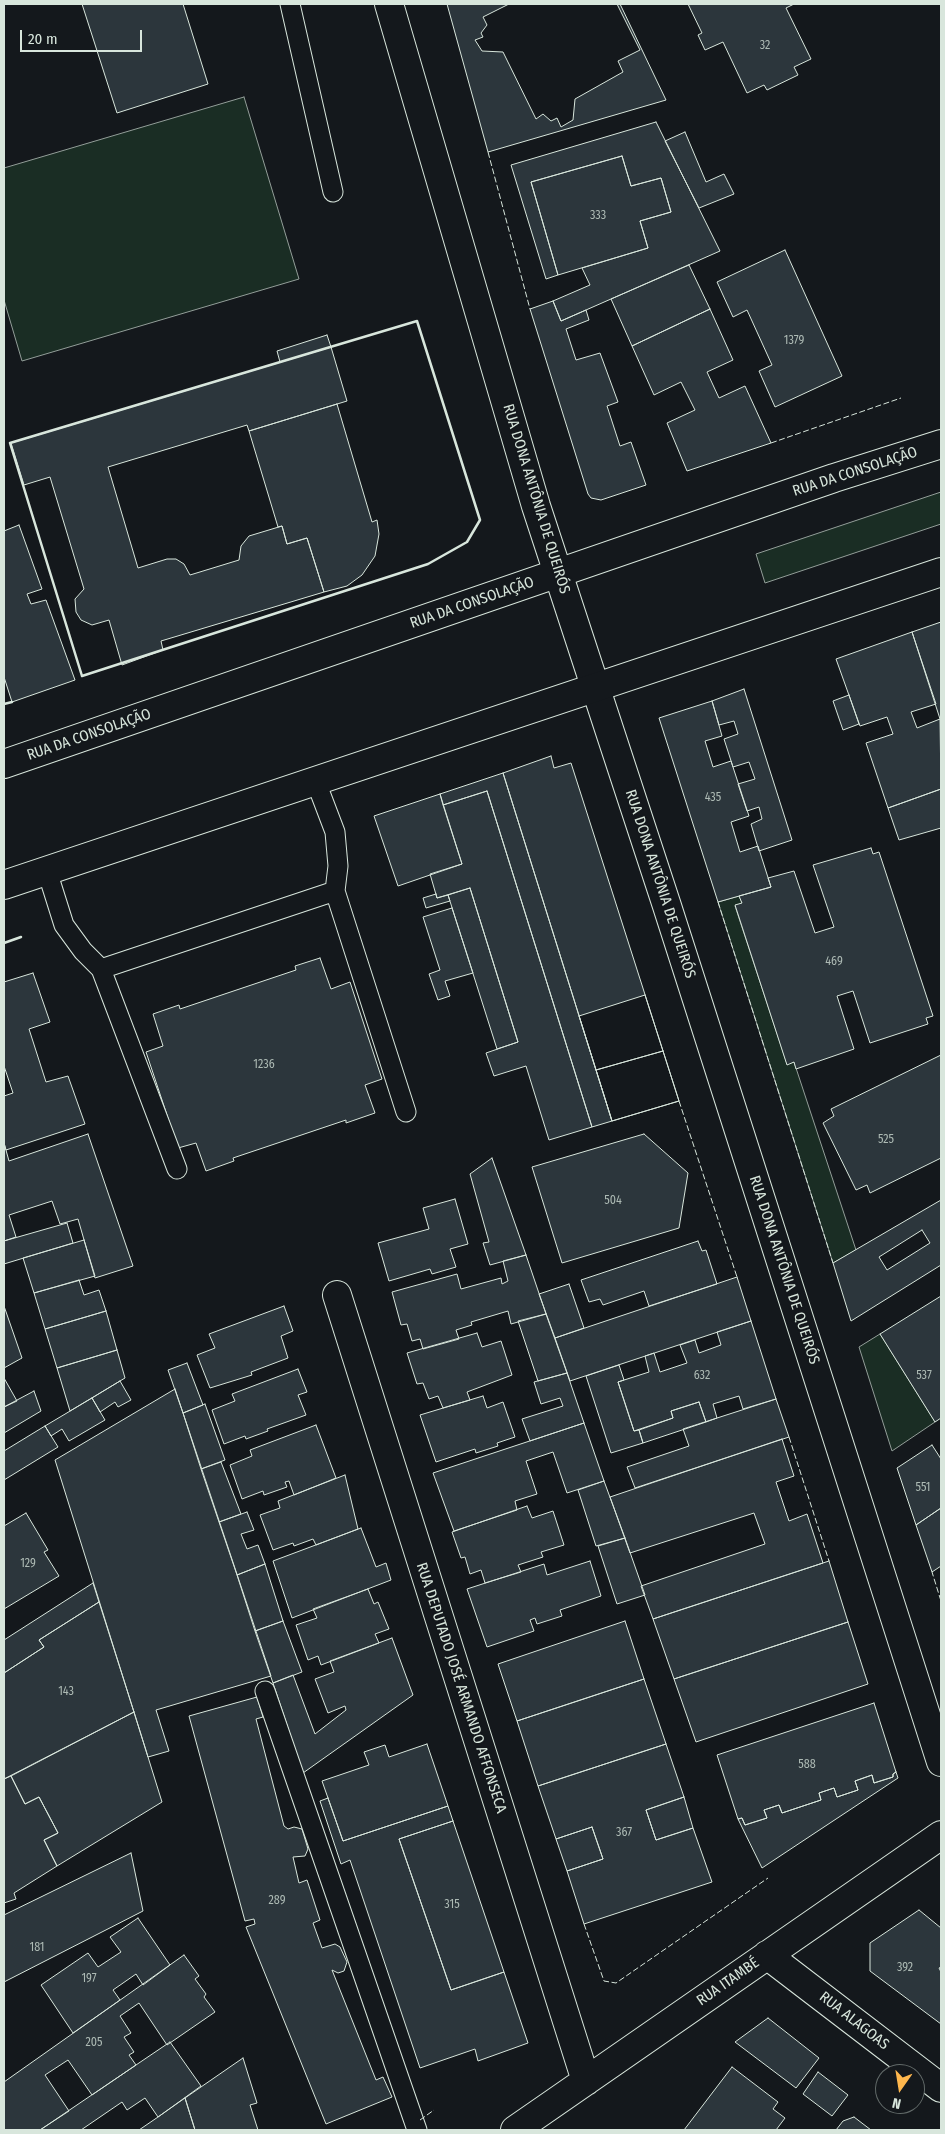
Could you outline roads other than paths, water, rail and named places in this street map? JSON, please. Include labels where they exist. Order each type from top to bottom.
[{"type":"street","name":"RUA DONA ANTÔNIA DE QUEIRÓS","points":[[390,4],[536,506],[597,688],[941,1762]]},
{"type":"street","name":"RUA DA CONSOLAÇÃO","points":[[4,764],[834,478],[941,444]]},
{"type":"street","points":[[4,886],[941,572]]},
{"type":"street","name":"RUA DEPUTADO JOSÉ ARMANDO AFFONSECA","points":[[337,1296],[586,2081]]},
{"type":"street","name":"RUA ITAMBÉ","points":[[515,2130],[941,1835]]},
{"type":"street","name":"RUA ALAGOAS","points":[[767,1954],[941,2088]]},
{"type":"lane","points":[[290,4],[333,192]]},
{"type":"lane","points":[[316,782],[335,832],[338,866],[335,892],[406,1112]]},
{"type":"lane","points":[[47,871],[64,925],[83,951],[101,970],[177,1169]]},
{"type":"lane","points":[[101,970],[335,892]]},
{"type":"lane","points":[[265,1691],[417,2130]]}]
